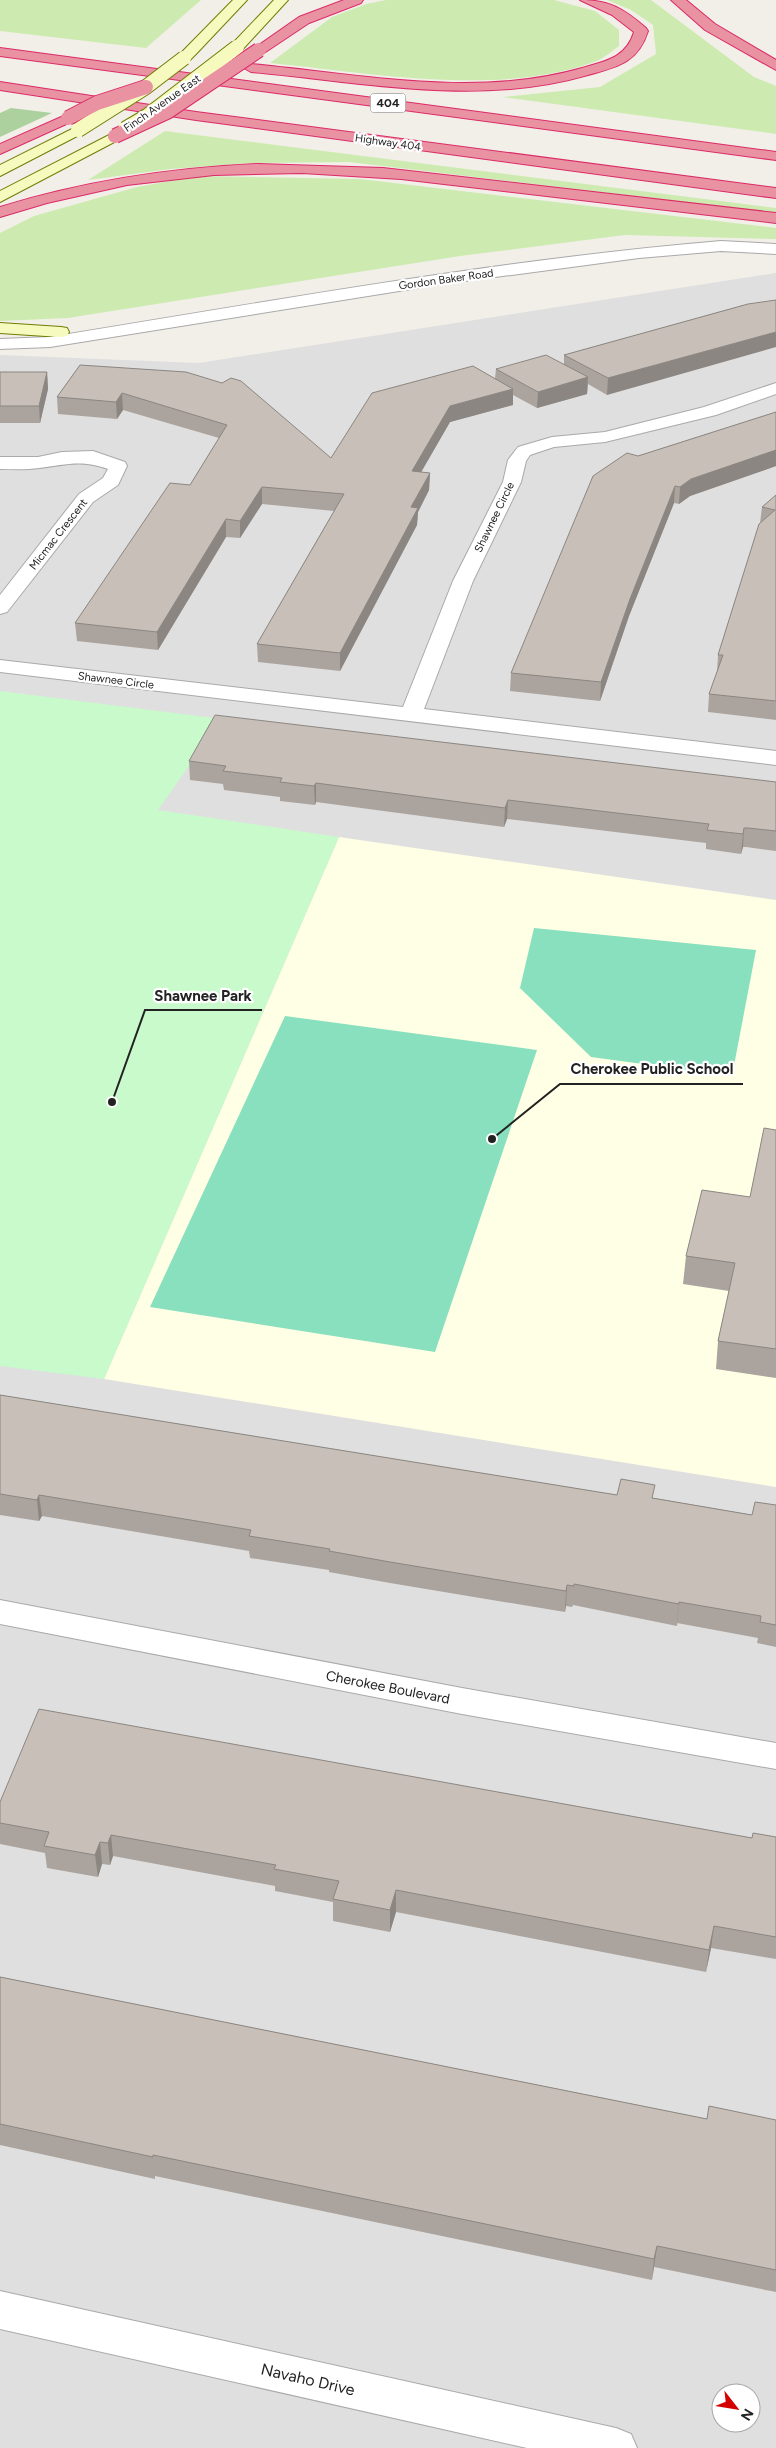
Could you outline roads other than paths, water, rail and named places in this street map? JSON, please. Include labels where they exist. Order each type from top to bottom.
[{"type":"highway","points":[[115,136],[167,112],[304,20],[356,0]]},
{"type":"highway","points":[[0,51],[302,72],[472,87],[527,85],[574,77],[617,61],[636,47],[641,31],[626,17],[602,4],[587,0]]},
{"type":"highway","points":[[678,0],[710,27],[776,66]]},
{"type":"highway","name":"404","points":[[0,51],[776,156]]},
{"type":"highway","name":"Highway 404","points":[[0,86],[196,116],[776,193]]},
{"type":"highway","points":[[0,150],[96,103],[146,87]]},
{"type":"highway","points":[[0,100],[196,116]]},
{"type":"highway","points":[[0,212],[62,193],[132,180],[194,172],[273,169],[346,170],[626,198],[776,218]]},
{"type":"main road","name":"Finch Avenue East","points":[[0,170],[78,130],[146,87],[197,48],[240,0]]},
{"type":"main road","name":"Finch Avenue East","points":[[0,197],[115,136],[147,116],[237,48],[281,0]]},
{"type":"main road","points":[[0,328],[61,332]]},
{"type":"street","name":"Gordon Baker Road","points":[[0,344],[50,342],[443,279],[639,253],[722,246],[776,249]]},
{"type":"street","name":"Gordon Baker Road","points":[[0,334],[118,331]]},
{"type":"street","name":"Shawnee Circle","points":[[411,714],[463,581],[512,482],[517,460],[524,451],[552,442],[605,437],[710,411],[776,388]]},
{"type":"street","name":"Micmac Crescent","points":[[0,463],[38,463],[62,458],[93,457],[118,466],[111,481],[86,498],[0,608]]},
{"type":"street","name":"Shawnee Circle","points":[[0,666],[411,714],[673,748],[776,758]]},
{"type":"street","name":"Cherokee Boulevard","points":[[0,1612],[462,1701],[776,1756]]},
{"type":"street","name":"Navaho Drive","points":[[0,2310],[616,2448]]},
{"type":"place","name":"Shawnee Park","points":[[112,1102]]},
{"type":"place","name":"Cherokee Public School","points":[[492,1139]]}]
